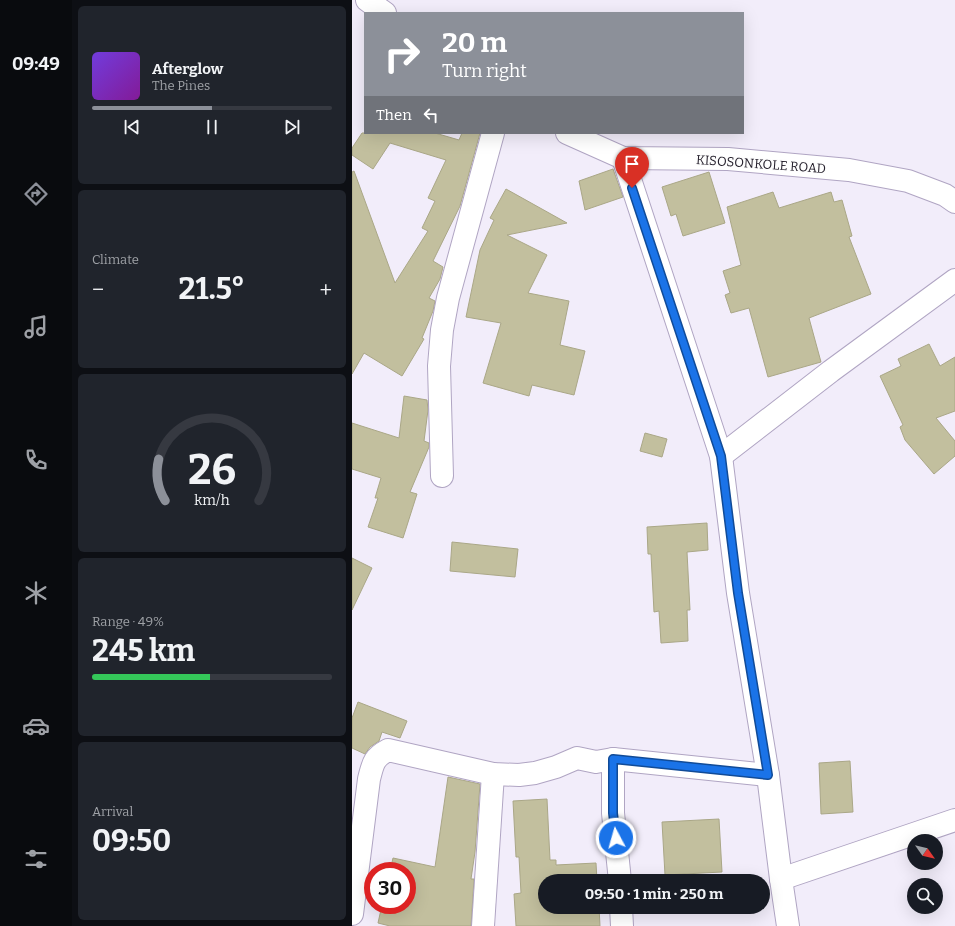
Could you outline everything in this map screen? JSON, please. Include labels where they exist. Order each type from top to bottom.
[{"type":"street","points":[[367,0],[384,12]]},
{"type":"street","points":[[442,476],[439,366],[442,330],[448,298],[493,134]]},
{"type":"street","name":"KISOSONKOLE ROAD","points":[[569,134],[623,158],[728,160],[849,170],[908,181],[945,195],[955,202]]},
{"type":"street","points":[[623,158],[721,456],[738,593],[768,775],[788,926]]},
{"type":"street","points":[[721,456],[831,371],[955,280]]},
{"type":"street","points":[[352,914],[369,779],[373,762],[379,755],[388,750],[493,774],[519,775],[535,773],[556,767],[577,758],[596,762],[613,759],[768,775]]},
{"type":"street","points":[[613,759],[613,813],[619,874]]},
{"type":"street","points":[[483,926],[493,774]]},
{"type":"street","points":[[781,879],[955,820]]},
{"type":"street","points":[[621,914],[622,926]]},
{"type":"building","points":[[362,133],[438,134],[459,140],[462,134],[480,134],[460,206],[433,261],[443,267],[440,279],[429,298],[435,301],[433,311],[422,338],[424,339],[402,376],[364,353],[352,374],[352,172],[354,171],[395,283],[428,231],[422,228],[435,201],[428,198],[446,160],[390,143],[373,169],[352,155],[352,148]]},
{"type":"building","points":[[613,169],[623,197],[585,210],[579,181]]},
{"type":"building","points":[[709,172],[725,223],[683,236],[676,214],[671,216],[662,187]]},
{"type":"building","points":[[506,189],[567,223],[507,235],[547,255],[528,293],[569,301],[560,345],[585,351],[574,395],[532,385],[529,396],[483,383],[501,323],[466,317],[480,250],[494,220],[490,218]]},
{"type":"building","points":[[773,192],[779,208],[831,192],[834,202],[842,200],[852,236],[849,237],[871,294],[809,318],[821,362],[768,377],[749,308],[731,313],[725,295],[730,293],[723,271],[741,265],[727,207]]},
{"type":"building","points":[[929,344],[940,366],[955,357],[955,411],[936,418],[955,441],[955,456],[934,474],[905,440],[900,427],[903,425],[880,376],[901,366],[898,359]]},
{"type":"building","points":[[404,396],[427,400],[428,410],[424,441],[429,443],[429,447],[410,492],[417,494],[403,538],[368,527],[378,498],[375,498],[381,478],[352,469],[352,423],[399,438]]},
{"type":"building","points":[[645,433],[667,439],[662,457],[640,451]]},
{"type":"building","points":[[707,523],[708,550],[687,552],[690,610],[687,610],[688,641],[661,643],[659,611],[654,612],[651,554],[648,554],[647,527]]},
{"type":"building","points":[[452,542],[518,549],[515,577],[450,571]]},
{"type":"building","points":[[352,558],[372,568],[352,610]]},
{"type":"building","points":[[358,702],[407,721],[400,738],[382,732],[379,741],[370,747],[365,754],[352,748],[352,718]]},
{"type":"building","points":[[850,761],[853,812],[821,814],[819,763]]},
{"type":"building","points":[[448,777],[480,784],[475,852],[471,879],[474,879],[471,926],[390,926],[378,923],[380,914],[416,914],[416,863],[435,867]]},
{"type":"building","points":[[547,799],[550,860],[556,860],[556,865],[596,863],[597,874],[538,874],[538,914],[599,914],[600,926],[516,926],[514,894],[521,893],[519,857],[516,857],[513,801]]},
{"type":"building","points":[[719,819],[722,872],[665,874],[662,822]]},
{"type":"building","points":[[393,858],[412,862],[392,862]]},
{"type":"route","points":[[616,838],[613,813],[613,759],[768,775],[738,593],[721,456],[632,188]]}]
